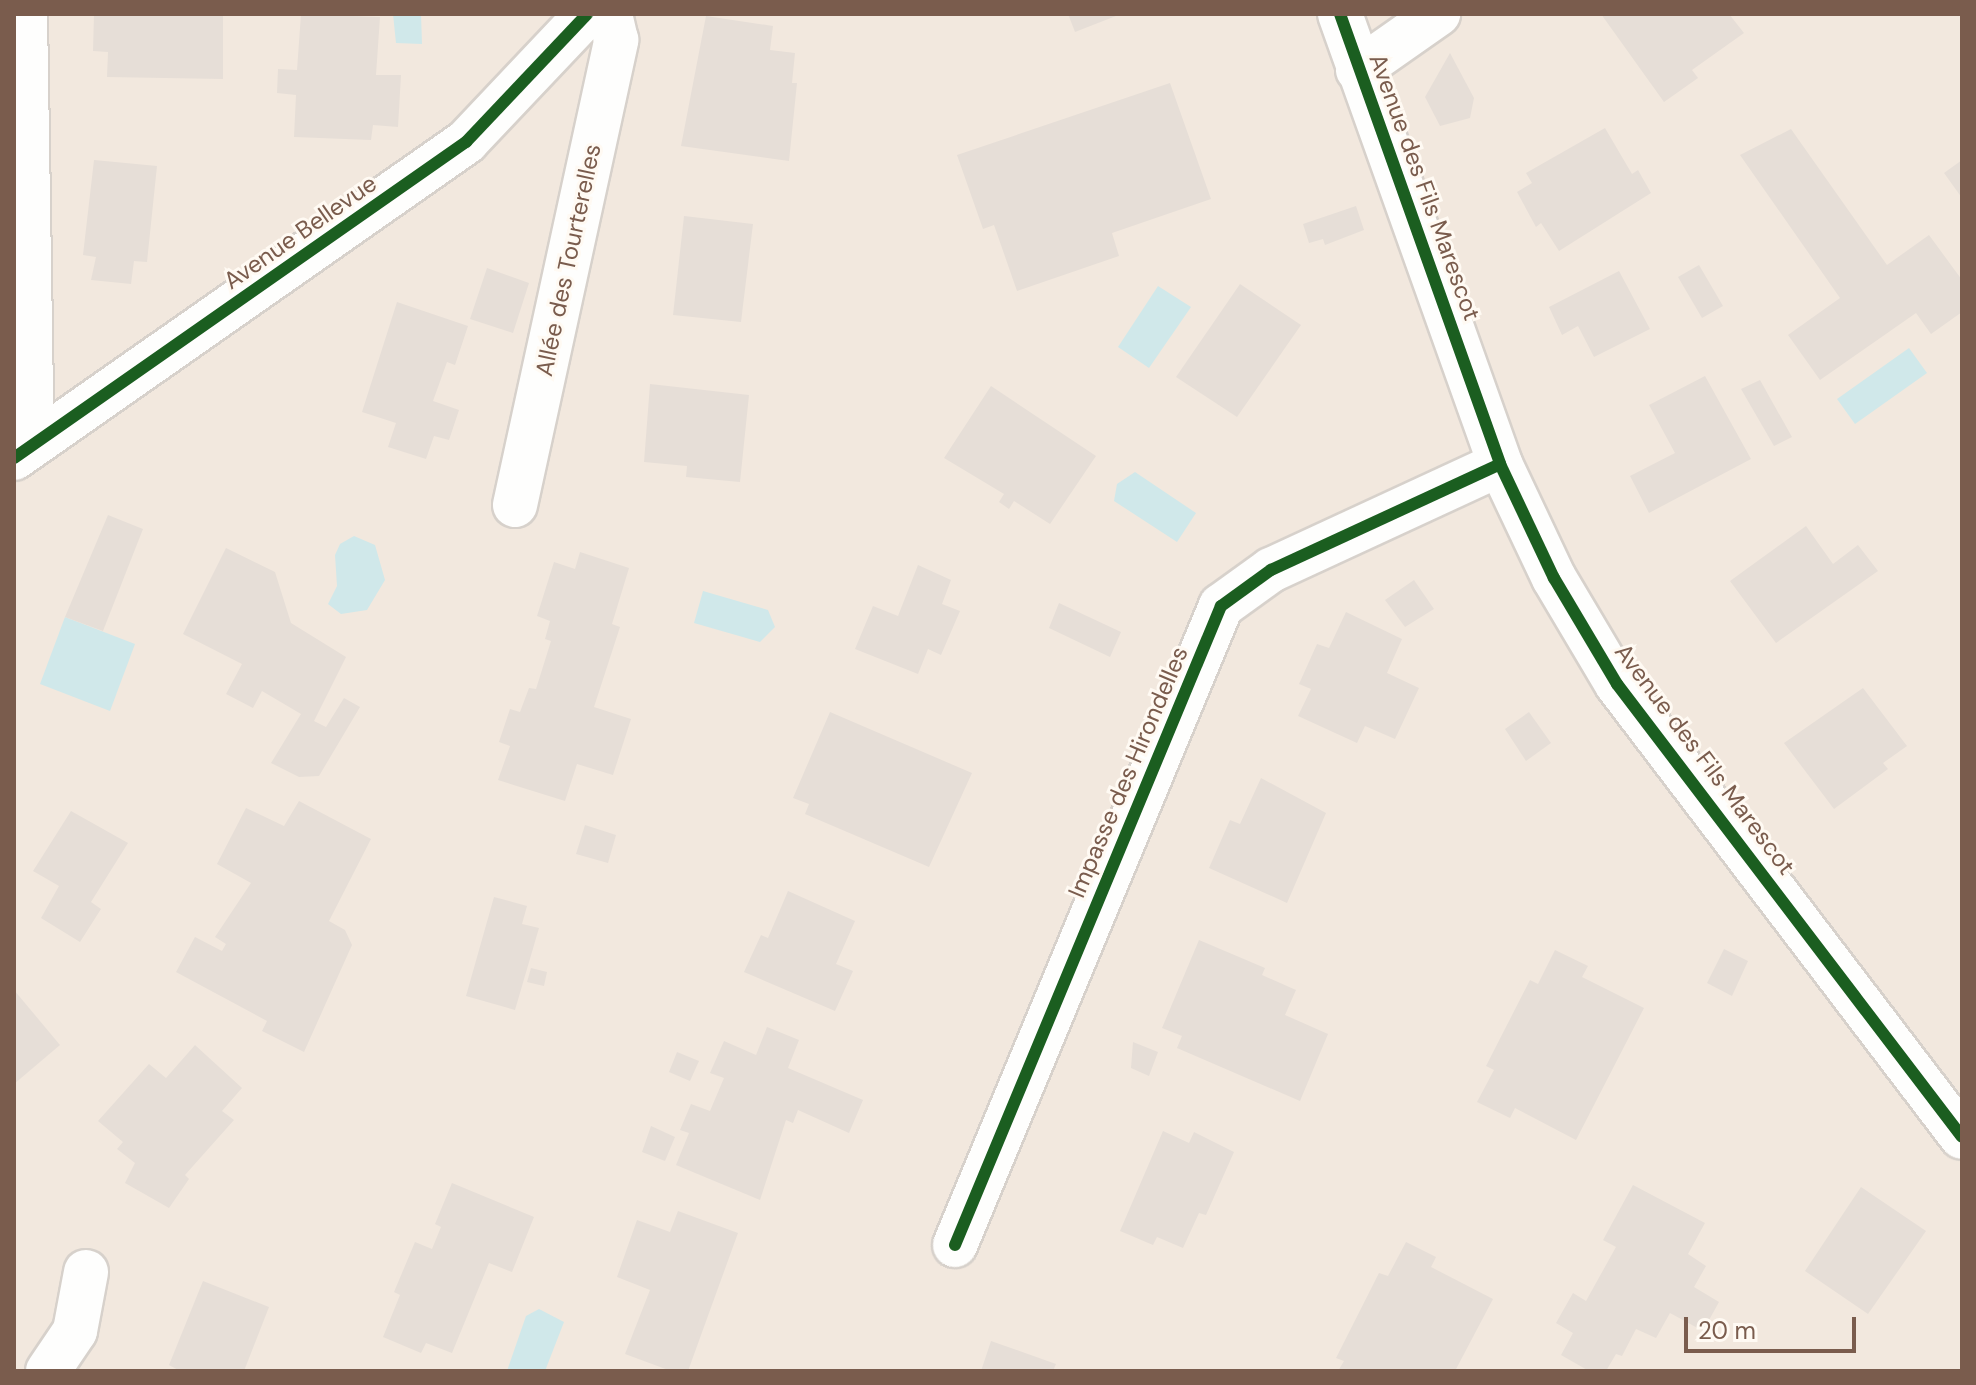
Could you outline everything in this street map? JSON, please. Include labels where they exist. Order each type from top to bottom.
[{"type":"street","points":[[23,451],[25,14]]},
{"type":"street","name":"Avenue Bellevue","points":[[23,451],[466,142],[587,14]]},
{"type":"street","name":"Allée des Tourterelles","points":[[515,505],[616,40],[610,14]]},
{"type":"street","name":"Avenue des Fils Marescot","points":[[1340,14],[1500,464],[1554,578],[1617,684],[1962,1137]]},
{"type":"street","points":[[1358,70],[1438,14]]},
{"type":"street","name":"Impasse des Hirondelles","points":[[955,1245],[1221,606],[1271,570],[1500,464]]},
{"type":"street","points":[[48,1371],[75,1331],[86,1272]]},
{"type":"shaded area","points":[[14,14],[1962,14],[1962,1371],[14,1371]]},
{"type":"water","points":[[393,14],[421,14],[422,44],[396,43]]},
{"type":"water","points":[[1158,286],[1191,307],[1149,368],[1118,347]]},
{"type":"water","points":[[1909,348],[1927,373],[1855,424],[1837,399]]},
{"type":"water","points":[[1135,472],[1196,513],[1177,542],[1114,501],[1117,484]]},
{"type":"water","points":[[354,536],[375,545],[385,580],[367,610],[341,614],[328,604],[337,586],[335,555],[340,544]]},
{"type":"water","points":[[703,591],[768,610],[775,627],[760,642],[694,623]]},
{"type":"water","points":[[65,617],[135,644],[110,711],[40,684]]},
{"type":"water","points":[[539,1309],[564,1322],[545,1371],[507,1371],[526,1316]]},
{"type":"building","points":[[94,14],[223,14],[223,79],[107,77],[108,52],[93,51]]},
{"type":"building","points":[[301,14],[380,17],[376,75],[401,75],[398,127],[373,125],[371,140],[294,137],[296,95],[277,93],[278,69],[297,70]]},
{"type":"building","points":[[1068,14],[1121,14],[1075,32]]},
{"type":"building","points":[[1601,14],[1729,14],[1744,33],[1692,70],[1698,78],[1664,102]]},
{"type":"building","points":[[706,16],[773,26],[770,50],[795,53],[792,83],[797,83],[789,161],[681,146]]},
{"type":"building","points":[[1450,53],[1474,98],[1470,118],[1440,126],[1425,97]]},
{"type":"building","points":[[1170,83],[1211,199],[1112,233],[1119,256],[1017,291],[994,225],[983,229],[957,155]]},
{"type":"building","points":[[1605,128],[1632,174],[1638,170],[1651,193],[1559,251],[1541,223],[1536,227],[1517,192],[1532,183],[1526,173]]},
{"type":"building","points":[[1791,129],[1887,265],[1929,235],[1962,280],[1962,312],[1931,334],[1916,313],[1820,380],[1788,335],[1840,298],[1740,155]]},
{"type":"building","points":[[94,160],[157,166],[147,262],[134,261],[131,284],[91,280],[96,257],[83,255]]},
{"type":"building","points":[[1962,160],[1962,198],[1944,173]]},
{"type":"building","points":[[1356,206],[1364,230],[1325,245],[1323,239],[1309,243],[1303,224]]},
{"type":"building","points":[[684,216],[753,224],[741,322],[673,315]]},
{"type":"building","points":[[1699,265],[1723,306],[1702,318],[1678,277]]},
{"type":"building","points":[[487,268],[529,283],[513,333],[470,319]]},
{"type":"building","points":[[1619,271],[1650,329],[1594,357],[1578,326],[1562,335],[1549,307]]},
{"type":"building","points":[[1240,284],[1301,325],[1237,417],[1176,377]]},
{"type":"building","points":[[397,302],[468,326],[455,365],[447,362],[433,401],[459,410],[449,440],[434,436],[426,459],[388,447],[396,423],[362,412]]},
{"type":"building","points":[[1705,376],[1751,459],[1649,513],[1630,476],[1675,453],[1649,405]]},
{"type":"building","points":[[1760,380],[1792,437],[1774,446],[1741,389]]},
{"type":"building","points":[[650,384],[749,395],[740,482],[686,477],[687,466],[644,462]]},
{"type":"building","points":[[991,386],[1096,456],[1050,524],[1014,501],[1009,509],[999,502],[1004,494],[944,458]]},
{"type":"building","points":[[108,515],[143,529],[103,631],[65,617]]},
{"type":"building","points":[[1806,526],[1833,564],[1858,545],[1878,571],[1776,643],[1730,581]]},
{"type":"building","points":[[226,548],[275,572],[291,623],[346,657],[314,721],[326,727],[344,698],[360,707],[319,776],[299,777],[271,763],[301,714],[262,691],[253,708],[226,694],[242,664],[183,634]]},
{"type":"building","points":[[580,552],[629,568],[612,624],[620,627],[594,707],[631,719],[613,775],[577,764],[565,801],[498,780],[510,746],[499,742],[510,709],[520,712],[529,688],[536,689],[551,641],[545,639],[550,621],[537,616],[554,562],[575,569]]},
{"type":"building","points":[[918,565],[951,580],[942,604],[960,611],[941,655],[928,649],[918,674],[855,649],[873,606],[898,616]]},
{"type":"building","points":[[1414,580],[1434,609],[1405,627],[1385,600]]},
{"type":"building","points":[[1059,603],[1121,632],[1110,657],[1049,628]]},
{"type":"building","points":[[1346,612],[1402,639],[1387,673],[1419,688],[1395,739],[1365,726],[1357,743],[1298,716],[1311,689],[1299,684],[1317,644],[1329,648]]},
{"type":"building","points":[[1863,688],[1907,746],[1883,763],[1888,769],[1834,809],[1784,743]]},
{"type":"building","points":[[830,712],[972,773],[929,867],[805,814],[809,804],[793,798]]},
{"type":"building","points":[[1529,712],[1551,743],[1526,761],[1505,729]]},
{"type":"building","points":[[1261,778],[1326,813],[1287,903],[1209,868],[1230,820],[1240,824]]},
{"type":"building","points":[[299,801],[371,839],[329,921],[345,930],[352,945],[304,1052],[262,1031],[267,1021],[176,972],[195,937],[222,951],[226,944],[215,937],[251,883],[217,864],[246,808],[284,826]]},
{"type":"building","points":[[71,811],[128,843],[91,902],[101,909],[80,942],[41,918],[59,886],[33,871]]},
{"type":"building","points":[[585,825],[616,835],[608,863],[576,854]]},
{"type":"building","points":[[788,891],[855,921],[836,964],[853,971],[835,1011],[744,972],[761,935],[768,938]]},
{"type":"building","points":[[494,897],[527,906],[522,924],[539,928],[515,1010],[466,996]]},
{"type":"building","points":[[1199,940],[1265,968],[1262,975],[1296,990],[1285,1015],[1328,1034],[1300,1101],[1177,1048],[1182,1036],[1162,1028]]},
{"type":"building","points":[[1724,949],[1748,961],[1732,996],[1707,983]]},
{"type":"building","points":[[1555,950],[1588,966],[1582,977],[1644,1008],[1576,1140],[1515,1108],[1510,1118],[1477,1102],[1494,1070],[1486,1066],[1530,980],[1538,984]]},
{"type":"building","points":[[531,968],[547,972],[544,986],[527,982]]},
{"type":"building","points":[[14,990],[60,1045],[14,1084]]},
{"type":"building","points":[[767,1027],[799,1040],[788,1068],[863,1100],[849,1133],[798,1110],[793,1123],[786,1120],[760,1200],[676,1165],[689,1133],[680,1130],[691,1104],[710,1111],[724,1078],[710,1073],[724,1041],[756,1055]]},
{"type":"building","points":[[1133,1042],[1158,1052],[1149,1076],[1131,1068]]},
{"type":"building","points":[[195,1045],[242,1088],[222,1111],[234,1120],[185,1175],[189,1179],[169,1208],[125,1183],[135,1163],[117,1149],[123,1142],[98,1121],[149,1064],[166,1078]]},
{"type":"building","points":[[677,1052],[699,1061],[690,1081],[669,1072]]},
{"type":"building","points":[[651,1126],[675,1137],[665,1161],[642,1152]]},
{"type":"building","points":[[1163,1131],[1189,1143],[1194,1132],[1234,1152],[1206,1215],[1199,1213],[1183,1248],[1157,1237],[1153,1245],[1120,1231]]},
{"type":"building","points":[[452,1183],[534,1217],[512,1272],[489,1263],[452,1353],[426,1343],[421,1353],[383,1337],[400,1295],[394,1292],[415,1242],[432,1249],[441,1227],[435,1224]]},
{"type":"building","points":[[1633,1185],[1705,1223],[1688,1254],[1706,1266],[1694,1287],[1719,1302],[1703,1331],[1670,1313],[1656,1338],[1636,1329],[1622,1356],[1616,1354],[1606,1371],[1589,1371],[1561,1355],[1573,1333],[1556,1323],[1573,1293],[1586,1301],[1616,1247],[1603,1240]]},
{"type":"building","points":[[1861,1187],[1926,1231],[1868,1314],[1805,1271]]},
{"type":"building","points":[[678,1211],[738,1233],[688,1371],[671,1371],[625,1354],[650,1290],[617,1277],[637,1220],[670,1232]]},
{"type":"building","points":[[1406,1242],[1436,1257],[1431,1267],[1493,1299],[1455,1371],[1338,1371],[1344,1361],[1336,1358],[1379,1273],[1388,1276]]},
{"type":"building","points":[[203,1281],[269,1307],[244,1371],[180,1371],[169,1365]]},
{"type":"building","points":[[991,1341],[1056,1364],[1053,1371],[981,1371]]},
{"type":"cycle path","points":[[14,458],[466,142],[587,14]]},
{"type":"cycle path","points":[[1340,14],[1500,464],[1554,578],[1617,684],[1962,1137]]},
{"type":"cycle path","points":[[955,1245],[1221,606],[1271,570],[1500,464]]}]
